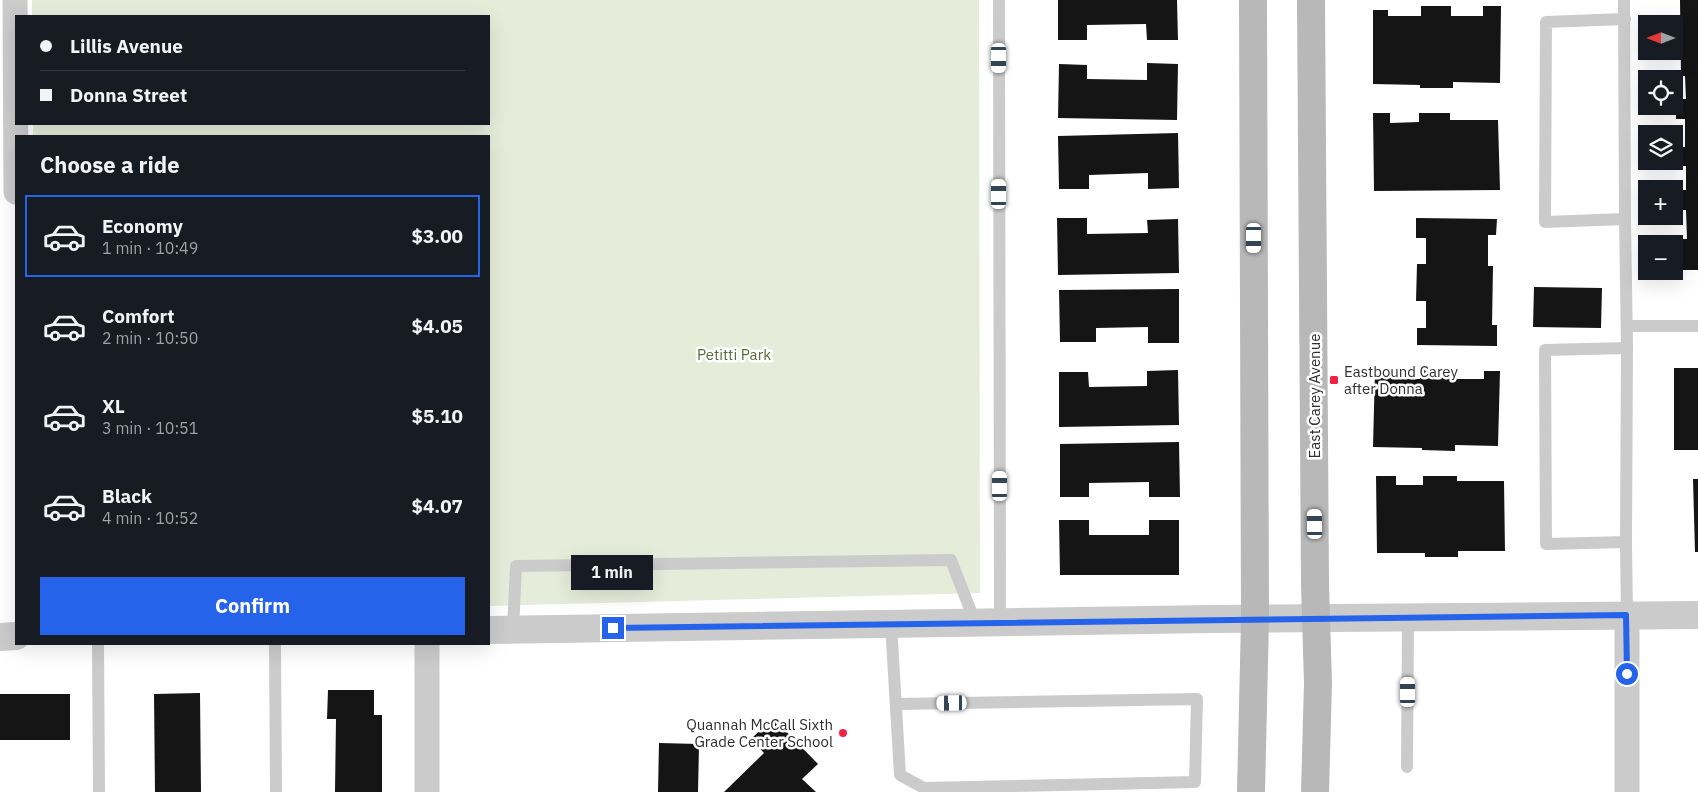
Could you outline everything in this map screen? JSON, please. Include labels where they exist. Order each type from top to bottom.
[{"type":"main road","points":[[1252,792],[1255,619],[1253,0]]},
{"type":"main road","name":"East Carey Avenue","points":[[1310,0],[1318,683],[1315,792]]},
{"type":"street","points":[[15,0],[15,15]]},
{"type":"street","points":[[1626,615],[1627,792]]},
{"type":"street","points":[[501,630],[988,622],[1698,615]]},
{"type":"street","points":[[0,637],[15,636]]},
{"type":"street","points":[[426,645],[427,792]]},
{"type":"lane","points":[[988,622],[999,0]]},
{"type":"lane","points":[[1624,0],[1625,219],[1628,348],[1626,615]]},
{"type":"lane","points":[[1625,19],[1546,22],[1545,222],[1625,219]]},
{"type":"lane","points":[[1627,326],[1698,326]]},
{"type":"lane","points":[[1626,542],[1546,544],[1545,350],[1628,348]]},
{"type":"lane","points":[[501,630],[516,566],[951,560],[988,622]]},
{"type":"lane","points":[[1408,617],[1408,767]]},
{"type":"lane","points":[[891,624],[900,775],[924,788],[1195,782],[1197,699],[896,704]]},
{"type":"lane","points":[[98,645],[99,792]]},
{"type":"lane","points":[[275,645],[276,792]]},
{"type":"green space","name":"Petitti Park","points":[[32,0],[979,0],[980,593],[490,606],[490,135],[33,135],[33,125],[490,125],[490,15],[32,15]]},
{"type":"building","points":[[1058,0],[1177,0],[1178,40],[1147,40],[1146,24],[1087,25],[1087,40],[1058,40]]},
{"type":"building","points":[[1680,0],[1698,0],[1698,270],[1683,270],[1683,239],[1687,239],[1686,210],[1683,210],[1683,190],[1686,190],[1686,166],[1683,166],[1685,119],[1676,119],[1676,115],[1683,115],[1683,99],[1686,99],[1685,76],[1683,76],[1683,70],[1681,70],[1681,60],[1683,60],[1683,15],[1680,15]]},
{"type":"building","points":[[1421,6],[1451,6],[1451,16],[1483,16],[1483,6],[1501,6],[1500,83],[1453,82],[1453,88],[1420,88],[1420,85],[1373,84],[1373,10],[1388,10],[1388,16],[1421,16]]},
{"type":"building","points":[[1147,63],[1178,64],[1177,120],[1058,118],[1059,64],[1087,65],[1087,79],[1147,80]]},
{"type":"building","points":[[1373,113],[1390,113],[1390,123],[1419,122],[1419,113],[1450,113],[1450,120],[1498,120],[1500,190],[1374,191]]},
{"type":"building","points":[[1178,133],[1179,188],[1148,189],[1148,173],[1089,175],[1089,189],[1059,189],[1058,136]]},
{"type":"building","points":[[1057,218],[1087,218],[1087,234],[1148,233],[1147,220],[1178,219],[1179,273],[1058,275]]},
{"type":"building","points":[[1416,218],[1497,219],[1496,235],[1488,235],[1488,266],[1493,266],[1492,325],[1497,325],[1497,346],[1417,345],[1417,328],[1426,328],[1426,301],[1416,301],[1417,264],[1426,264],[1426,238],[1416,238]]},
{"type":"building","points":[[1534,287],[1602,288],[1601,328],[1533,327]]},
{"type":"building","points":[[1179,289],[1179,343],[1148,343],[1148,327],[1096,328],[1096,342],[1060,342],[1059,290]]},
{"type":"building","points":[[1674,368],[1698,368],[1698,450],[1674,450]]},
{"type":"building","points":[[1375,369],[1393,369],[1393,379],[1420,379],[1420,369],[1456,370],[1456,379],[1484,379],[1484,371],[1500,371],[1498,446],[1455,445],[1455,451],[1373,447]]},
{"type":"building","points":[[1178,370],[1179,425],[1059,427],[1059,372],[1088,372],[1089,387],[1147,386],[1147,371]]},
{"type":"building","points":[[1179,442],[1180,497],[1149,497],[1149,482],[1089,483],[1089,497],[1060,497],[1060,444]]},
{"type":"building","points":[[1376,476],[1396,476],[1396,485],[1423,485],[1423,476],[1457,476],[1457,481],[1504,481],[1505,551],[1458,551],[1458,557],[1425,557],[1425,553],[1377,553]]},
{"type":"building","points":[[1693,479],[1698,479],[1698,552],[1695,552]]},
{"type":"building","points":[[1059,520],[1089,520],[1089,535],[1149,535],[1149,520],[1179,520],[1179,575],[1060,575]]},
{"type":"building","points":[[328,690],[374,690],[374,715],[382,715],[382,792],[335,792],[336,719],[327,719]]},
{"type":"building","points":[[200,693],[201,792],[155,792],[154,694]]},
{"type":"building","points":[[0,694],[70,694],[70,740],[0,740]]},
{"type":"building","points":[[773,718],[818,764],[802,779],[816,792],[724,792],[764,753],[751,739]]},
{"type":"building","points":[[659,743],[699,744],[698,792],[658,792]]},
{"type":"place","name":"Eastbound Carey after Donna","points":[[1334,380]]},
{"type":"place","name":"Quannah McCall Sixth Grade Center School","points":[[843,733]]},
{"type":"route","points":[[613,628],[1626,615],[1627,674]]}]
